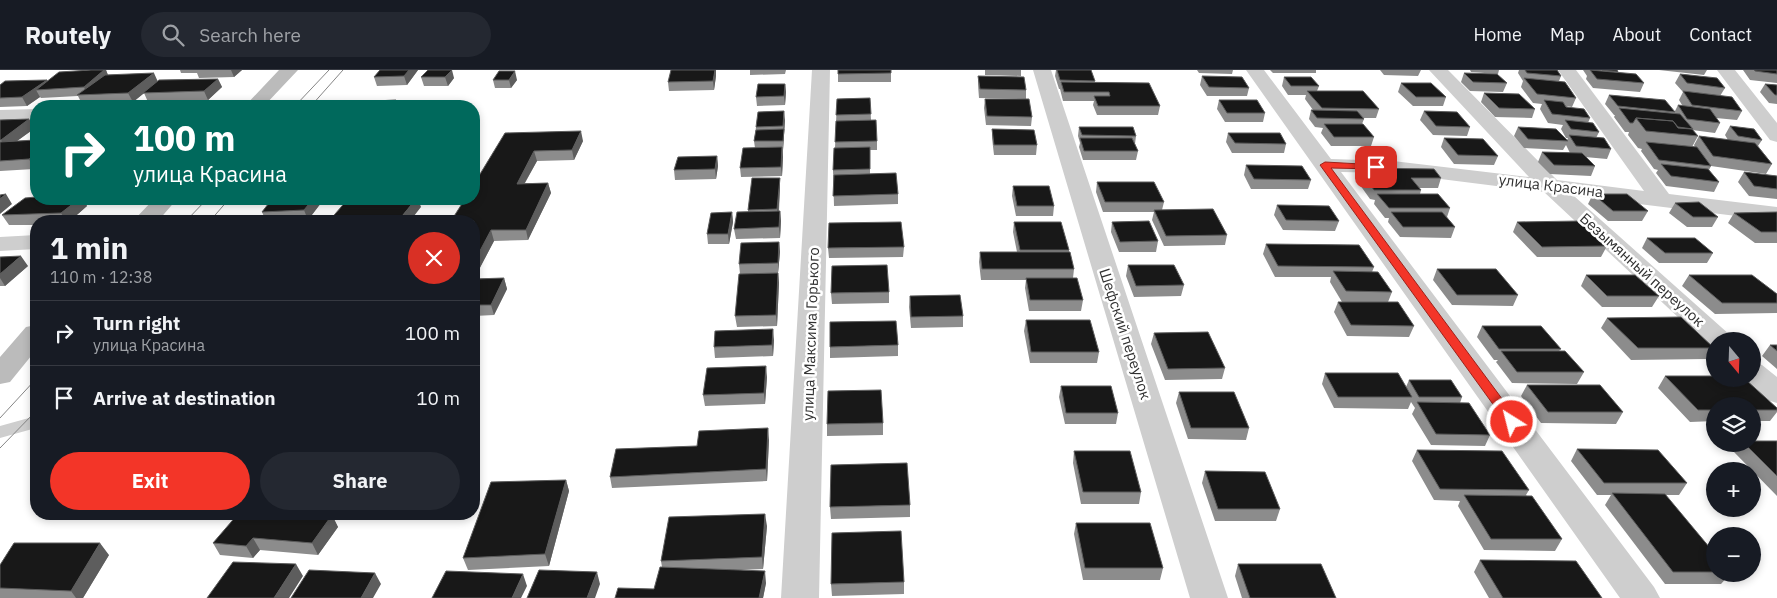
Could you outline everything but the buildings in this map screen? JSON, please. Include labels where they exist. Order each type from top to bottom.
[{"type":"main road","points":[[260,100],[290,70]]},
{"type":"main road","points":[[150,215],[160,205]]},
{"type":"main road","points":[[0,375],[30,340]]},
{"type":"street","name":"улица Максима Горького","points":[[800,598],[821,70]]},
{"type":"street","name":"Шефский переулок","points":[[1042,70],[1209,598]]},
{"type":"street","points":[[1255,70],[1642,598]]},
{"type":"street","name":"Безымянный переулок","points":[[1438,70],[1550,186],[1710,332]]},
{"type":"street","points":[[1568,70],[1662,200]]},
{"type":"street","points":[[1726,70],[1777,136]]},
{"type":"street","points":[[0,116],[30,115]]},
{"type":"street","name":"улица Красина","points":[[1325,165],[1393,167],[1777,214]]},
{"type":"street","points":[[0,244],[30,242]]},
{"type":"street","points":[[1761,379],[1777,394]]},
{"type":"lane","points":[[0,432],[30,424]]},
{"type":"tram line","points":[[301,100],[329,70]]},
{"type":"tram line","points":[[316,100],[343,70]]},
{"type":"tram line","points":[[192,215],[201,205]]},
{"type":"tram line","points":[[215,215],[224,205]]},
{"type":"tram line","points":[[0,418],[30,386]]},
{"type":"tram line","points":[[0,448],[30,417]]},
{"type":"route","points":[[1376,167],[1325,165],[1512,422]]}]
